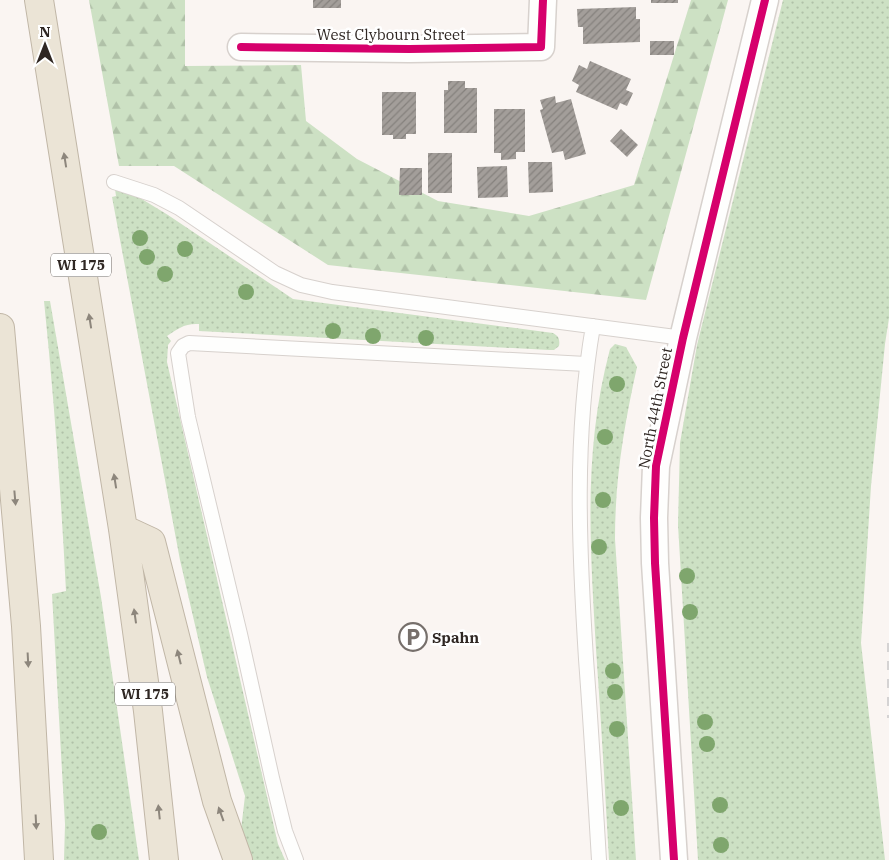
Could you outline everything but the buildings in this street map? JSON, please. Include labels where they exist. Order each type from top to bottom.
[{"type":"highway","name":"WI 175","points":[[39,0],[123,529],[148,711],[164,860]]},
{"type":"highway","points":[[0,328],[26,626],[38,860]]},
{"type":"highway","points":[[0,470],[4,379]]},
{"type":"highway","points":[[123,529],[151,542],[217,801],[238,860]]},
{"type":"street","name":"West Clybourn Street","points":[[241,47],[409,49],[541,47],[544,0]]},
{"type":"street","name":"North 44th Street","points":[[674,860],[654,518],[656,466],[683,338],[765,0]]},
{"type":"lane","points":[[114,182],[154,195],[179,208],[275,273],[301,285],[332,292],[683,338]]},
{"type":"lane","points":[[593,326],[586,364],[580,435],[580,569],[599,860]]},
{"type":"lane","points":[[296,860],[284,830],[267,760],[240,634],[188,417],[178,353],[183,346],[189,343],[586,364]]},
{"type":"green space","points":[[89,0],[185,0],[185,66],[301,65],[306,121],[357,159],[438,201],[529,216],[634,185],[691,0],[728,0],[646,300],[328,265],[174,166],[119,166]]},
{"type":"green space","points":[[783,0],[889,0],[889,318],[871,486],[861,643],[885,860],[698,860],[678,525],[680,443],[697,345]]},
{"type":"green space","points":[[114,182],[168,215],[293,299],[553,333],[557,335],[559,340],[559,346],[554,350],[549,350],[199,331],[199,324],[190,324],[182,327],[167,336],[171,341],[168,345],[167,362],[278,844],[285,860],[249,860],[240,838],[245,796],[207,677],[180,560],[112,197],[116,196]]},
{"type":"green space","points":[[44,301],[50,301],[101,597],[139,860],[64,860],[65,824],[52,594],[66,591],[57,446]]},
{"type":"green space","points":[[615,344],[626,347],[637,367],[621,452],[615,517],[636,860],[609,860],[592,572],[592,461],[601,387],[610,349]]},
{"type":"railway","points":[[889,643],[889,718]]},
{"type":"cycle path","points":[[241,47],[409,49],[541,47],[543,0]]},
{"type":"cycle path","points":[[674,860],[655,563],[656,466],[683,338],[765,0]]},
{"type":"place","name":"Spahn","points":[[413,637]]}]
